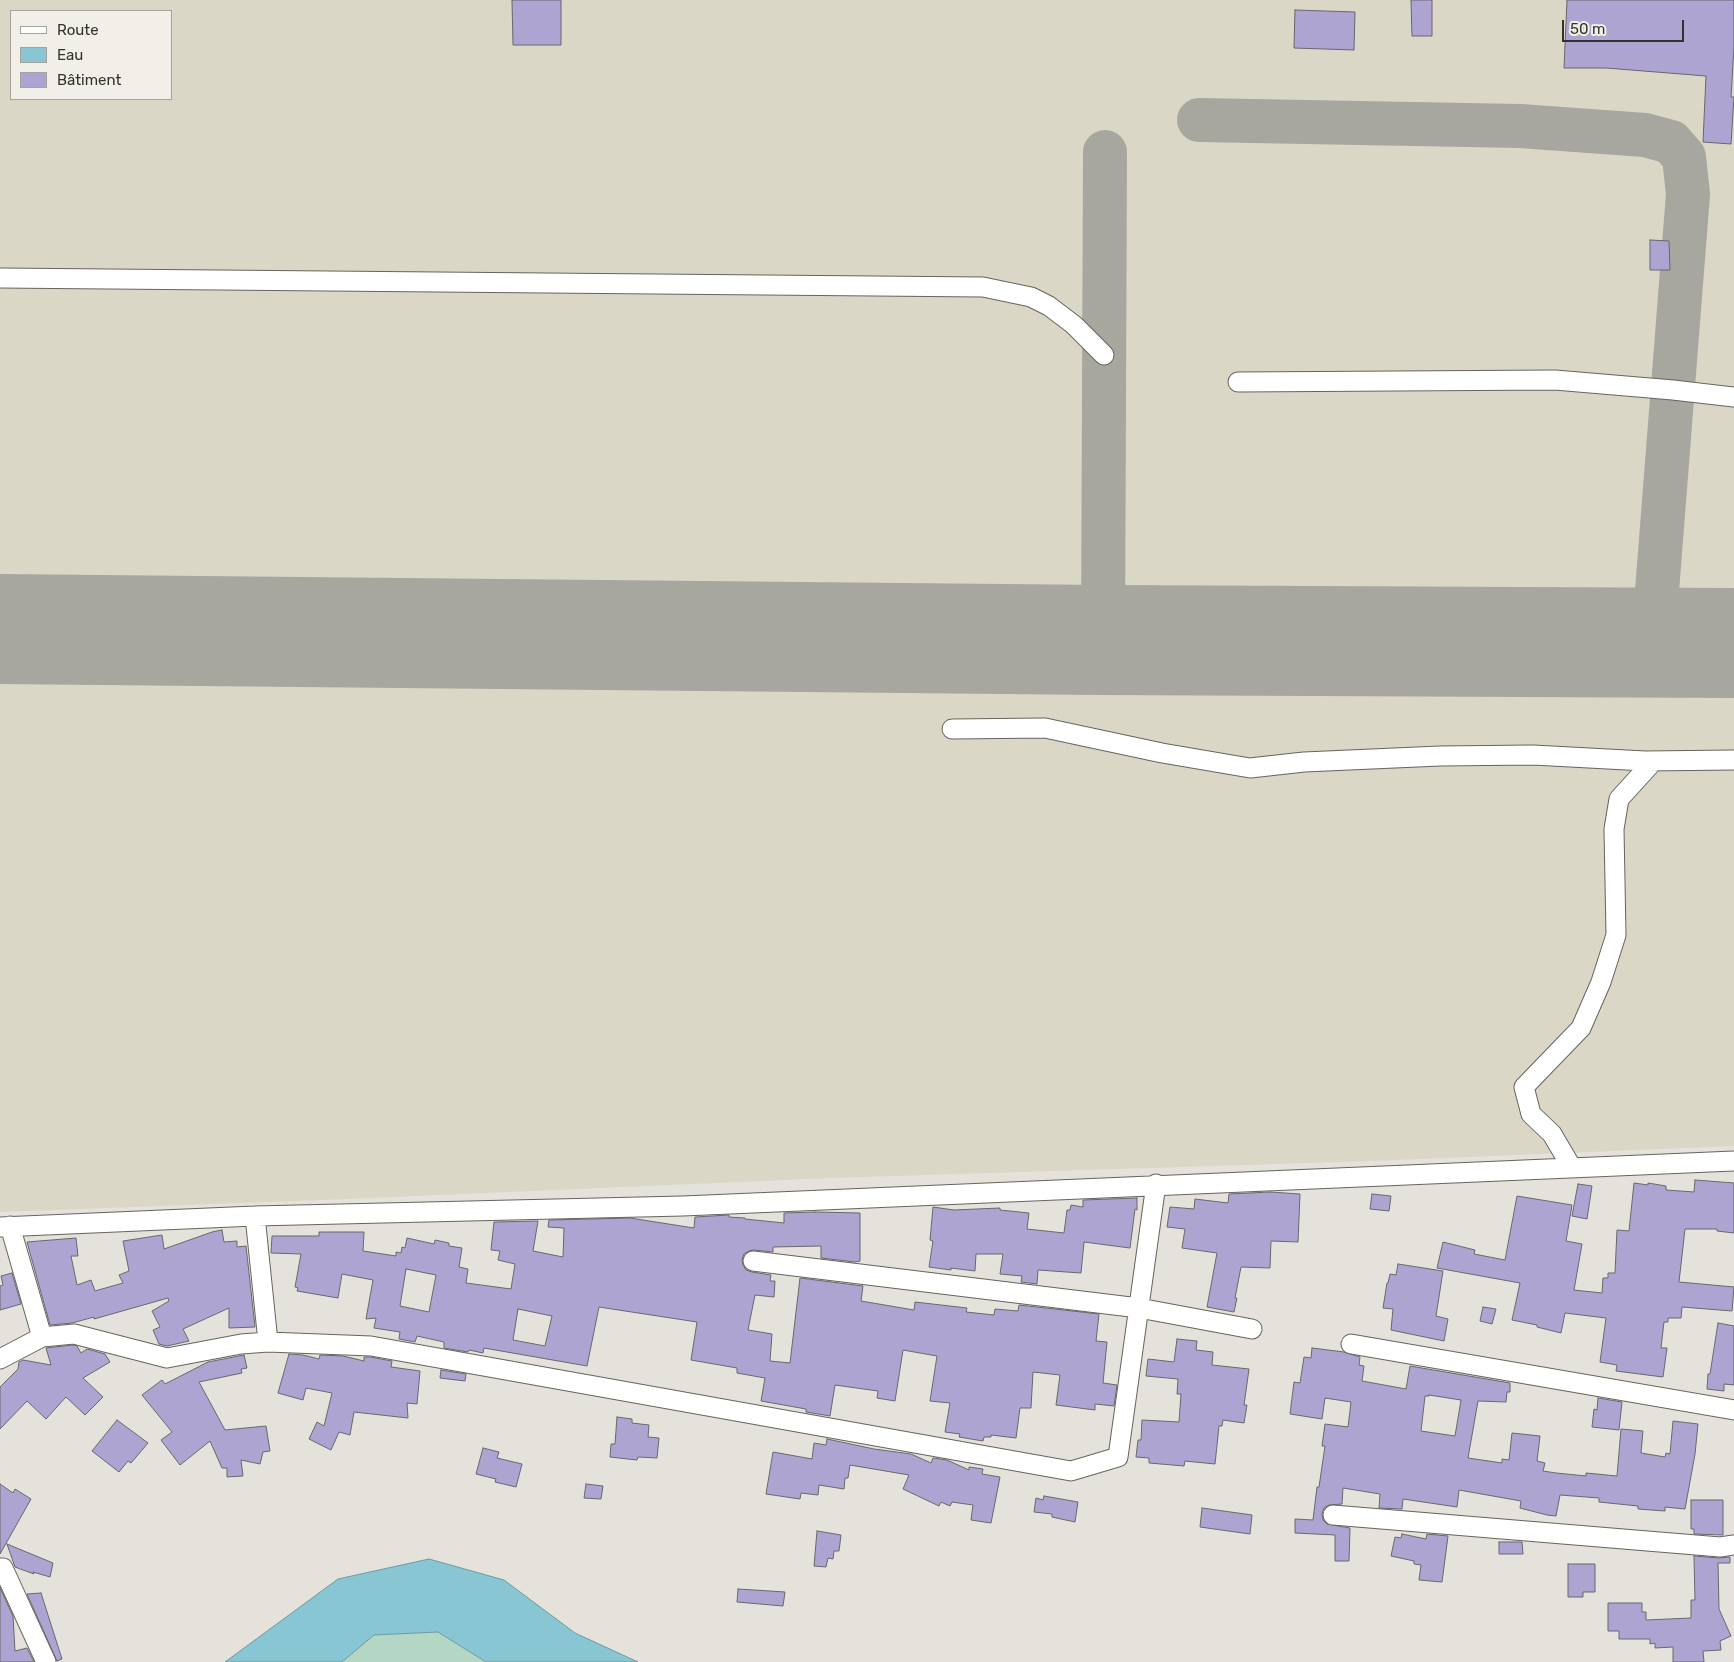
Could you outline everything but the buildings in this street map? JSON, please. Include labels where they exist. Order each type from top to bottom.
[{"type":"street","points":[[0,278],[983,287],[1030,297],[1049,306],[1074,325],[1104,355]]},
{"type":"street","points":[[1238,382],[1555,380],[1734,397]]},
{"type":"street","points":[[952,729],[1045,728],[1162,753],[1250,768],[1313,762],[1533,754],[1646,761],[1734,760]]},
{"type":"street","points":[[1572,1168],[1552,1134],[1531,1114],[1524,1087],[1581,1028],[1601,982],[1616,935],[1614,829],[1619,798],[1644,773],[1649,766],[1646,761]]},
{"type":"street","points":[[42,1337],[5,1227],[255,1216],[683,1206],[1156,1184],[1734,1161]]},
{"type":"street","points":[[0,1360],[42,1337],[74,1334],[167,1358],[241,1344],[268,1342],[371,1346],[1071,1472],[1118,1457],[1156,1184]]},
{"type":"street","points":[[255,1216],[268,1342]]},
{"type":"street","points":[[753,1261],[1139,1308],[1252,1329]]},
{"type":"street","points":[[1351,1344],[1734,1410]]},
{"type":"street","points":[[1333,1515],[1720,1547],[1734,1545]]},
{"type":"street","points":[[0,1568],[3,1568],[46,1662]]},
{"type":"shaded area","points":[[0,0],[1734,0],[1734,1146],[1371,1161],[831,1178],[0,1212]]},
{"type":"green space","points":[[438,1632],[486,1662],[342,1662],[374,1635]]},
{"type":"water","points":[[429,1559],[504,1580],[575,1633],[638,1662],[486,1662],[438,1632],[374,1635],[342,1662],[225,1662],[338,1579]]},
{"type":"taxiway","points":[[1199,120],[1520,126],[1645,135],[1671,142],[1684,157],[1688,194],[1653,642]]},
{"type":"taxiway","points":[[1103,640],[1105,152]]},
{"type":"runway","points":[[0,629],[1103,640],[1734,643]]}]
